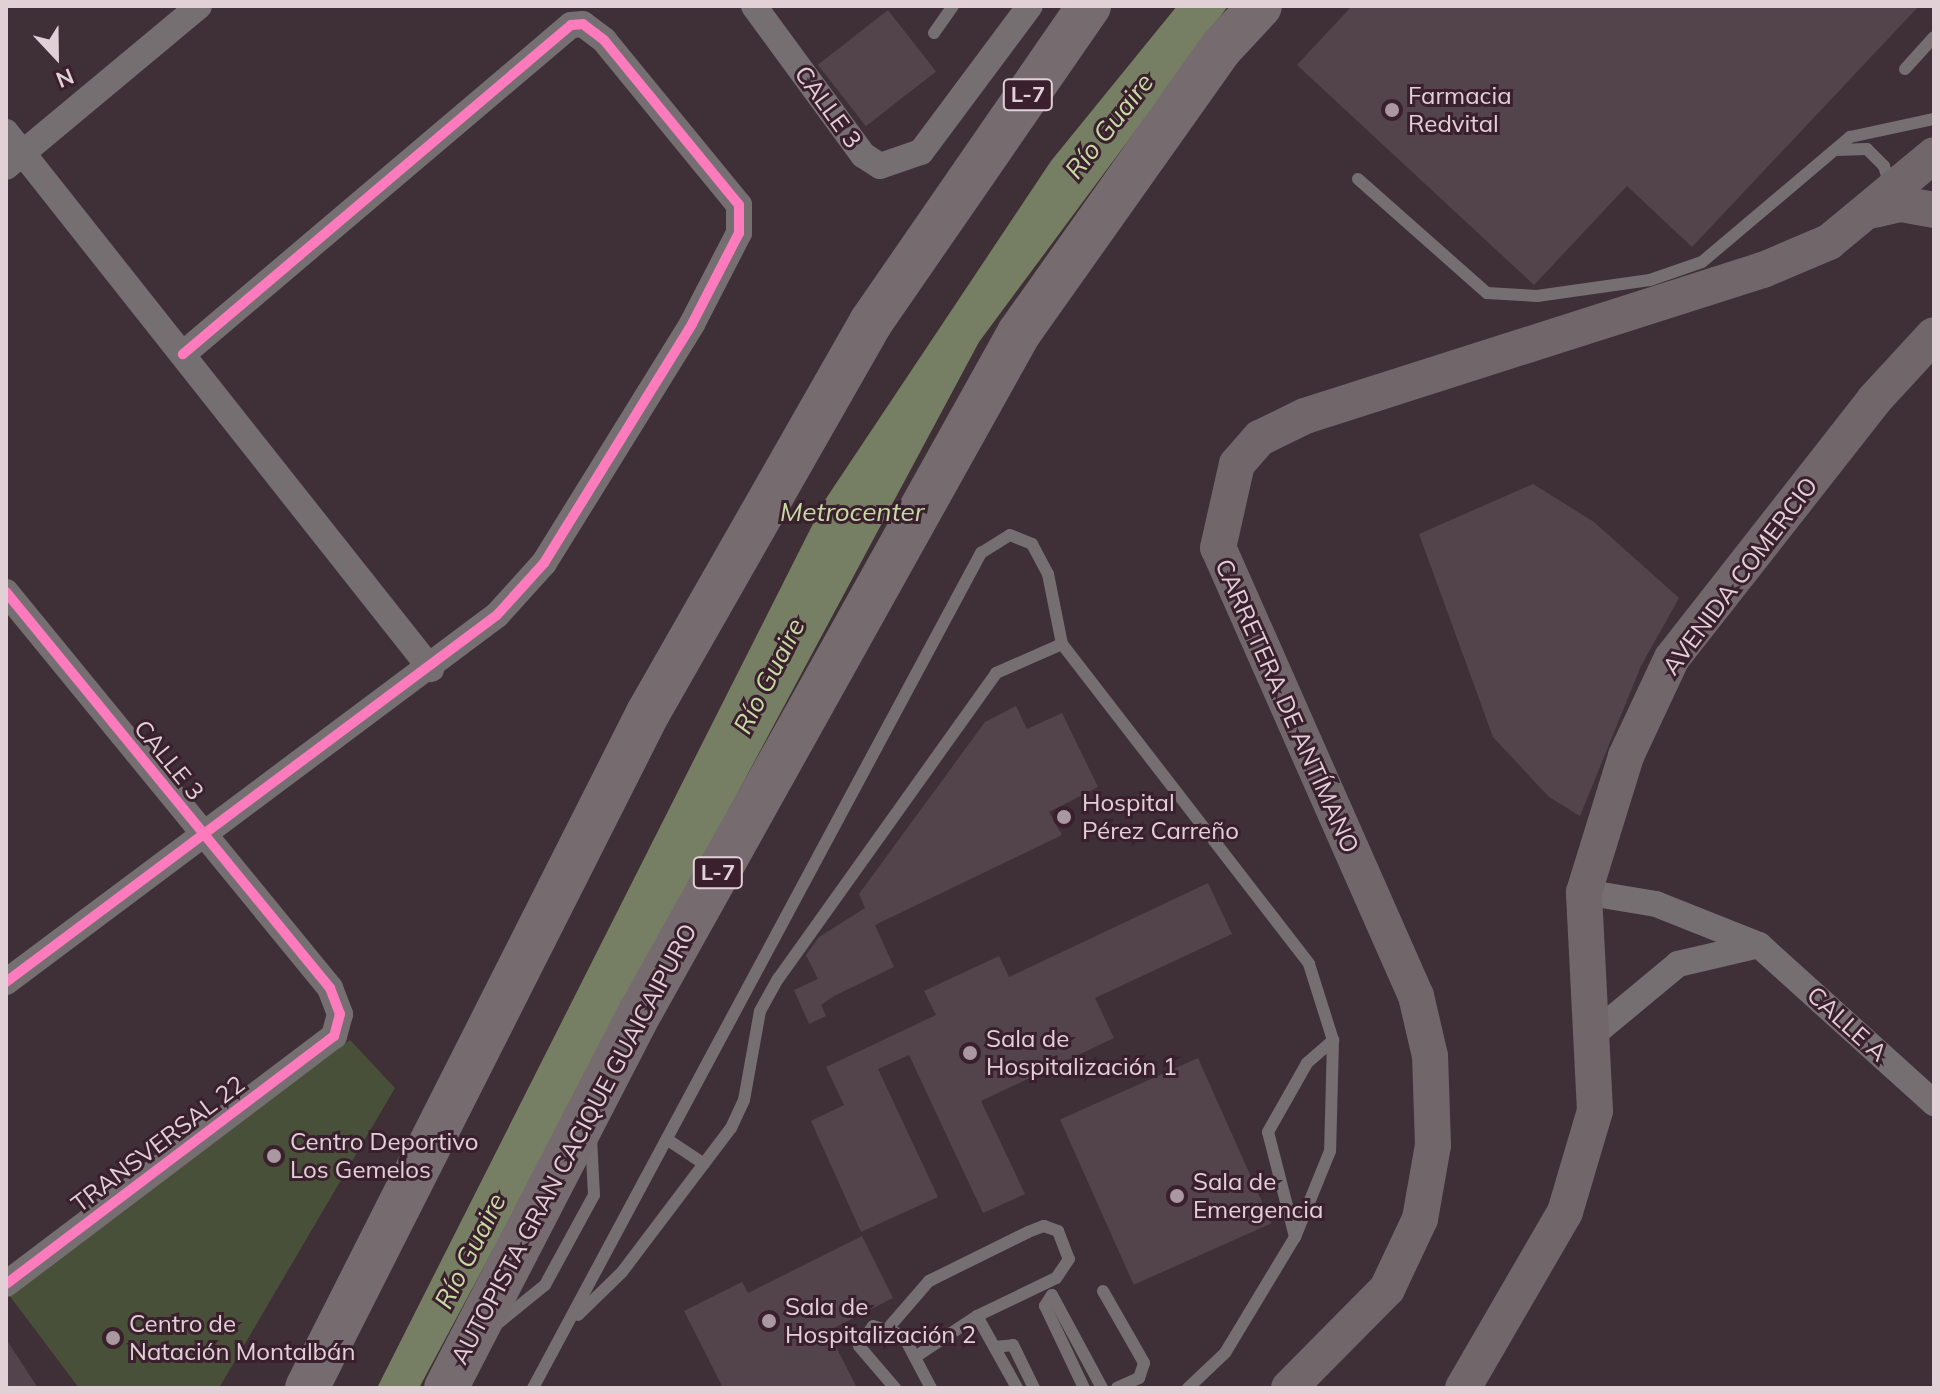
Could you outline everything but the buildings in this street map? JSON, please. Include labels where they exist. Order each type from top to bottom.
[{"type":"highway","name":"L-7","points":[[307,1388],[656,700],[871,322],[1089,6]]},
{"type":"highway","name":"AUTOPISTA GRAN CACIQUE GUAICAIPURO","points":[[446,1388],[586,1117],[1019,333],[1221,48],[1260,6]]},
{"type":"main road","name":"CARRETERA DE ANTÍMANO","points":[[1289,1388],[1387,1289],[1420,1219],[1433,1145],[1430,1056],[1416,996],[1218,548],[1237,464],[1260,438],[1305,416],[1763,270],[1829,242],[1883,202],[1934,155]]},
{"type":"main road","points":[[1883,202],[1934,210]]},
{"type":"main road","name":"AVENIDA COMERCIO","points":[[1463,1388],[1565,1212],[1595,1111],[1595,1033],[1584,892],[1626,756],[1672,658],[1874,400],[1934,335]]},
{"type":"street","points":[[14,160],[199,6]]},
{"type":"street","name":"CALLE 3","points":[[754,6],[863,155],[880,166],[900,165],[921,152],[1030,6]]},
{"type":"street","points":[[6,982],[431,669],[497,615],[544,563],[692,324],[739,233],[739,205],[725,184],[604,40],[583,24],[571,25],[183,354]]},
{"type":"street","points":[[6,132],[14,160],[183,354],[431,669]]},
{"type":"street","name":"CALLE 3","points":[[6,592],[330,988],[340,1014],[334,1036]]},
{"type":"street","points":[[1584,892],[1656,904],[1759,945]]},
{"type":"street","points":[[1595,1033],[1678,964],[1759,945]]},
{"type":"street","name":"CALLE A","points":[[1759,945],[1934,1103]]},
{"type":"street","name":"TRANSVERSAL 22","points":[[6,1284],[334,1036]]},
{"type":"lane","points":[[934,33],[953,6]]},
{"type":"lane","points":[[1905,69],[1934,37]]},
{"type":"lane","points":[[1358,179],[1487,293],[1537,296],[1650,280],[1702,262],[1747,231],[1817,157],[1850,137],[1934,119]]},
{"type":"lane","points":[[1817,157],[1867,149],[1884,166],[1883,202]]},
{"type":"lane","points":[[533,1388],[573,1319],[981,553],[996,540],[1010,535],[1032,544],[1048,574],[1062,644],[1309,964],[1333,1040],[1330,1151],[1295,1237],[1225,1353],[1188,1388]]},
{"type":"lane","points":[[573,1319],[622,1272],[704,1164],[744,1100],[760,1011],[778,979],[996,673],[1062,644]]},
{"type":"lane","points":[[1295,1237],[1268,1132],[1307,1063],[1333,1040]]},
{"type":"lane","points":[[668,1140],[704,1164]]},
{"type":"lane","points":[[890,1326],[929,1281],[1028,1232],[1044,1226],[1058,1231],[1066,1269],[977,1316],[918,1355]]},
{"type":"lane","points":[[1103,1291],[1144,1363],[1139,1378],[1117,1388]]},
{"type":"lane","points":[[1084,1388],[1045,1306],[1052,1295],[1102,1388]]},
{"type":"lane","points":[[977,1316],[1017,1388]]},
{"type":"lane","points":[[895,1388],[859,1346],[873,1326],[890,1326],[918,1355],[931,1388]]},
{"type":"lane","points":[[995,1347],[1013,1345],[1034,1388]]},
{"type":"shaded area","name":"Centro Deportivo Los Gemelos","points":[[350,1040],[395,1088],[219,1388],[79,1388],[6,1291]]},
{"type":"water","name":"Metrocenter","points":[[1177,6],[1228,6],[979,342],[419,1388],[377,1388],[825,500],[1051,161]]},
{"type":"cycle path","points":[[6,982],[497,615],[544,563],[692,324],[739,233],[739,205],[604,40],[583,24],[571,25],[183,354]]},
{"type":"cycle path","points":[[6,592],[330,988],[340,1014],[334,1036],[6,1284]]},
{"type":"place","name":"Farmacia Redvital","points":[[1392,110]]},
{"type":"place","name":"Hospital Pérez Carreño","points":[[1064,817]]},
{"type":"place","name":"Sala de Hospitalización 1","points":[[970,1053]]},
{"type":"place","name":"Centro Deportivo Los Gemelos","points":[[274,1156]]},
{"type":"place","name":"Sala de Emergencia","points":[[1177,1196]]},
{"type":"place","name":"Sala de Hospitalización 2","points":[[769,1321]]},
{"type":"place","name":"Centro de Natación Montalbán","points":[[113,1338]]},
{"type":"water label","name":"Río Guaire","points":[[1109,126]]},
{"type":"water label","name":"Río Guaire","points":[[769,676]]},
{"type":"water label","name":"Río Guaire","points":[[470,1251]]}]
